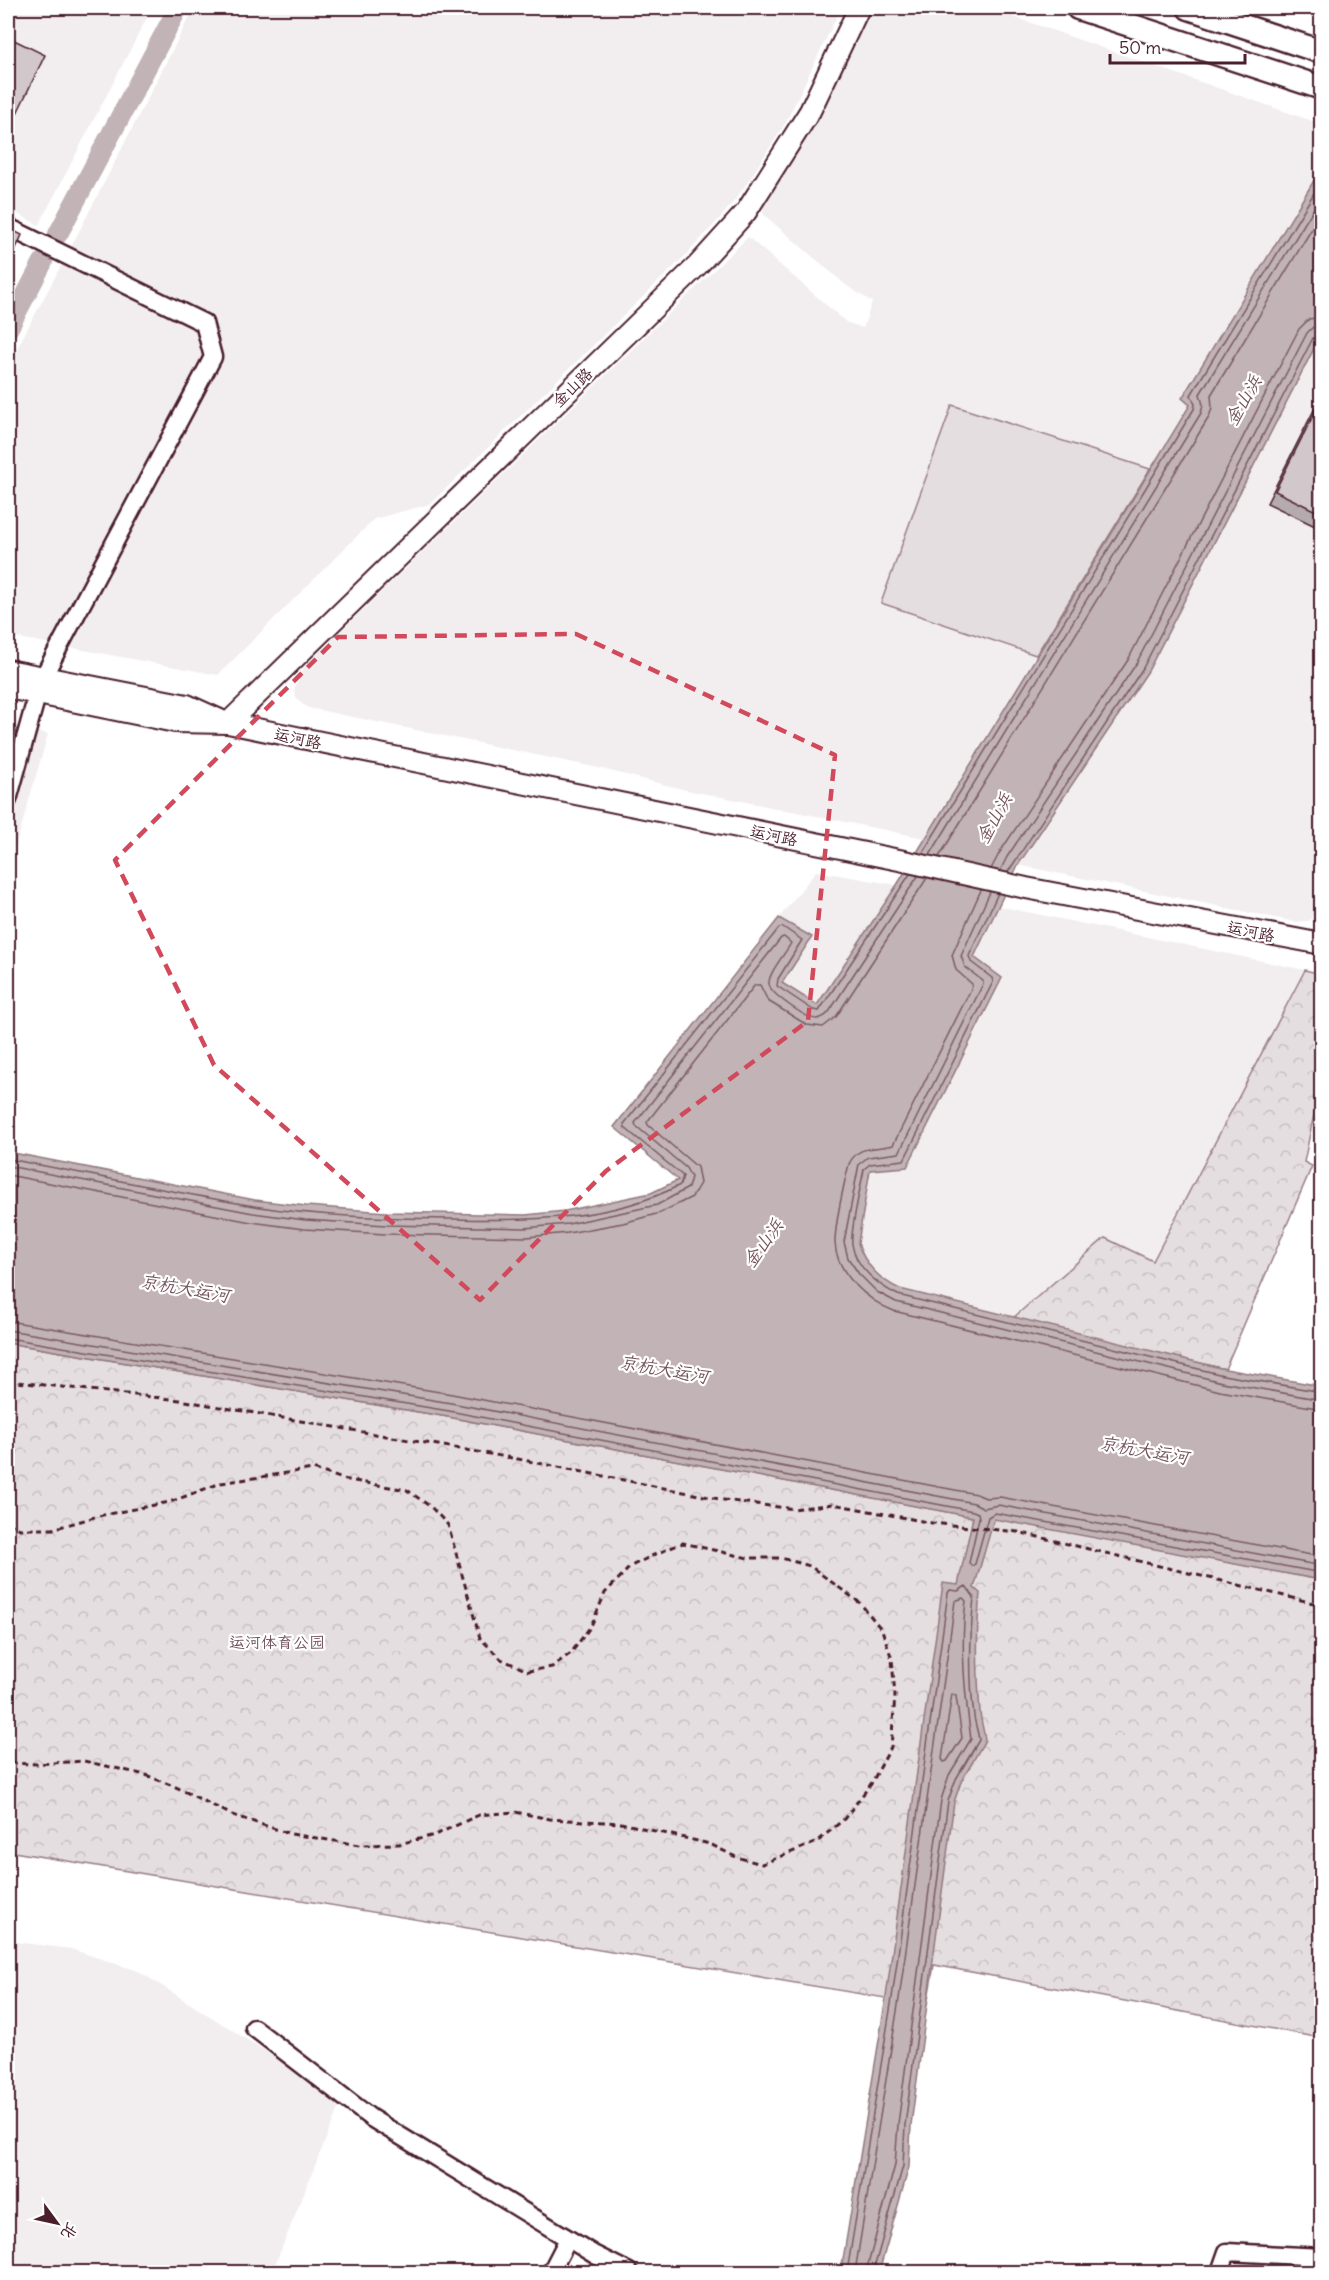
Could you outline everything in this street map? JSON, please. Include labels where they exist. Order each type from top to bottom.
[{"type":"main road","points":[[1078,8],[1322,88]]},
{"type":"main road","points":[[1189,8],[1322,52]]},
{"type":"street","name":"金山路","points":[[228,723],[698,265],[746,212],[810,111],[859,8]]},
{"type":"street","points":[[8,227],[204,323],[213,357],[41,686],[8,800]]},
{"type":"street","name":"运河路","points":[[8,670],[41,686]]},
{"type":"street","name":"运河路","points":[[8,688],[41,686],[187,705],[228,723],[1026,888],[1322,944]]},
{"type":"street","points":[[254,2028],[371,2118],[568,2239],[629,2272]]},
{"type":"street","points":[[551,2272],[568,2239]]},
{"type":"street","points":[[1220,2272],[1227,2252],[1322,2257]]},
{"type":"path","points":[[8,1380],[180,1400],[518,1459],[724,1500],[794,1509],[833,1504],[932,1523],[1018,1533],[1322,1605]]},
{"type":"path","points":[[8,1523],[20,1529],[53,1529],[98,1516],[170,1502],[221,1483],[313,1469],[343,1479],[407,1491],[431,1507],[448,1525],[480,1638],[501,1659],[528,1671],[552,1668],[571,1653],[591,1626],[605,1593],[631,1566],[658,1553],[683,1543],[748,1558],[781,1558],[810,1566],[860,1603],[882,1630],[892,1659],[895,1696],[891,1747],[871,1784],[844,1819],[817,1842],[762,1864],[736,1857],[710,1844],[621,1823],[560,1820],[515,1812],[479,1815],[435,1835],[399,1844],[360,1845],[291,1834],[232,1815],[146,1775],[84,1761],[8,1763]]},
{"type":"highlighted area","points":[[576,634],[835,755],[808,1021],[606,1171],[480,1300],[214,1065],[115,860],[338,637]]},
{"type":"shaded area","points":[[8,8],[152,8],[39,225],[8,209]]},
{"type":"shaded area","points":[[194,8],[841,8],[786,122],[744,188],[688,253],[430,504],[374,519],[218,675],[8,636],[8,365]]},
{"type":"shaded area","points":[[872,8],[988,8],[1321,124],[1321,169],[1182,398],[1190,405],[1150,469],[952,405],[881,603],[1036,655],[924,838],[682,789],[594,767],[308,708],[301,703],[294,690],[299,675],[306,665],[748,237],[846,322],[863,328],[872,302],[847,286],[763,214],[764,201],[812,127]]},
{"type":"shaded area","points":[[1321,335],[1321,915],[1308,921],[1295,922],[1018,865],[1148,671]]},
{"type":"shaded area","points":[[8,725],[48,734],[8,873]]},
{"type":"shaded area","points":[[816,871],[897,885],[817,1006],[782,983],[779,918]]},
{"type":"shaded area","points":[[998,906],[1305,970],[1153,1261],[1104,1238],[1013,1318],[893,1286],[869,1265],[858,1243],[870,1170],[1001,977],[974,957]]},
{"type":"shaded area","points":[[8,1941],[71,1949],[138,1971],[342,2099],[272,2272],[8,2272]]},
{"type":"green space","points":[[952,405],[1150,469],[1036,655],[881,603]]},
{"type":"green space","points":[[1305,970],[1321,974],[1321,1081],[1304,1162],[1312,1166],[1225,1369],[1013,1318],[1105,1238],[1153,1261]]},
{"type":"green space","name":"运河体育公园","points":[[8,1343],[448,1417],[973,1517],[994,1518],[1321,1580],[1321,2038],[934,1965],[927,2005],[8,1851]]},
{"type":"water","points":[[1321,169],[1321,335],[1148,671],[1018,865],[974,957],[1002,978],[907,1167],[870,1170],[858,1243],[864,1258],[874,1270],[886,1281],[900,1289],[1225,1369],[1321,1386],[1321,1580],[994,1519],[974,1588],[980,1593],[978,1667],[980,1712],[985,1740],[961,1782],[954,1802],[911,2125],[909,2167],[879,2272],[841,2272],[886,1997],[943,1583],[958,1585],[973,1517],[448,1417],[8,1343],[8,1152],[255,1200],[386,1212],[525,1215],[565,1211],[651,1193],[678,1180],[614,1127],[779,918],[812,937],[782,983],[817,1005],[897,885],[1190,405],[1182,398]]},
{"type":"building","points":[[8,37],[45,55],[8,132]]},
{"type":"building","points":[[8,228],[22,235],[8,266]]},
{"type":"building","points":[[1322,398],[1322,514],[1275,491]]},
{"type":"building","points":[[8,741],[12,742],[8,765]]},
{"type":"waterway","points":[[58,234],[178,8]]},
{"type":"waterway","points":[[8,329],[43,262]]},
{"type":"water label","name":"金山浜","points":[[1243,400]]},
{"type":"water label","name":"金山浜","points":[[994,818]]},
{"type":"water label","name":"金山浜","points":[[763,1243]]},
{"type":"water label","name":"京杭大运河","points":[[185,1288]]},
{"type":"water label","name":"京杭大运河","points":[[664,1369]]},
{"type":"water label","name":"京杭大运河","points":[[1144,1450]]}]
